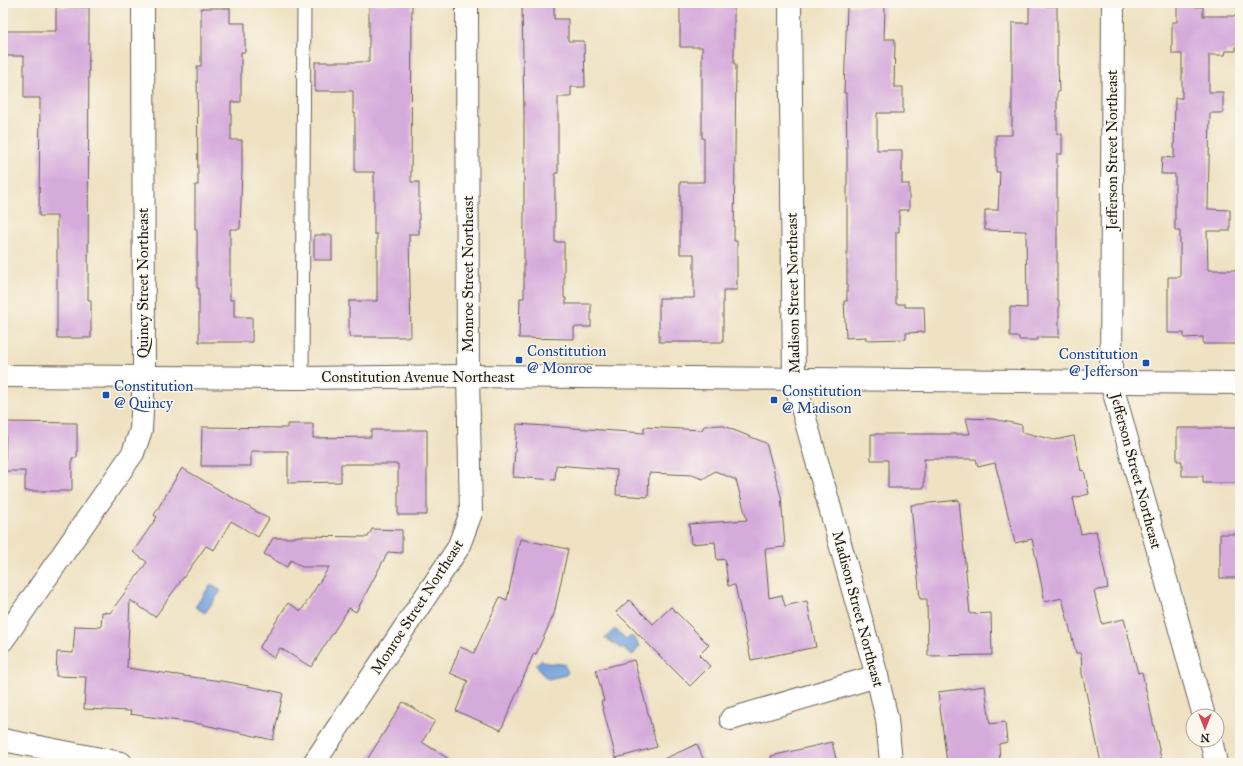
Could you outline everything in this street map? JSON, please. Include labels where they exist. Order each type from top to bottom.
[{"type":"street","name":"Quincy Street Northeast","points":[[3,640],[133,453],[141,430],[144,377],[143,3]]},
{"type":"street","name":"Monroe Street Northeast","points":[[314,763],[458,548],[471,513],[468,376],[467,3]]},
{"type":"street","name":"Madison Street Northeast","points":[[790,3],[794,379],[877,676],[887,719],[891,763]]},
{"type":"street","name":"Jefferson Street Northeast","points":[[1113,3],[1112,382],[1202,708]]},
{"type":"street","name":"Constitution Avenue Northeast","points":[[3,376],[302,378],[468,376],[1240,383]]},
{"type":"street","points":[[731,719],[877,676]]},
{"type":"street","points":[[3,740],[122,763]]},
{"type":"street","points":[[1213,748],[1216,763]]},
{"type":"lane","points":[[302,378],[304,3]]},
{"type":"water","points":[[211,584],[221,591],[205,613],[195,607]]},
{"type":"water","points":[[615,629],[626,639],[632,636],[640,646],[633,655],[605,638]]},
{"type":"water","points":[[541,660],[548,663],[564,664],[568,672],[566,675],[548,679],[540,672],[536,664]]},
{"type":"building","points":[[369,4],[412,4],[411,182],[419,182],[419,234],[409,234],[411,337],[349,337],[349,301],[377,301],[377,234],[374,234],[374,172],[355,172],[355,113],[353,113],[353,91],[315,91],[315,62],[369,62]]},
{"type":"building","points":[[680,4],[734,4],[734,64],[736,64],[734,241],[737,241],[737,290],[723,290],[723,342],[659,342],[659,298],[694,298],[694,254],[680,254],[680,182],[704,182],[704,138],[702,138],[702,47],[680,47]]},
{"type":"building","points":[[522,5],[554,5],[554,19],[568,19],[568,41],[584,41],[585,87],[571,87],[571,97],[558,97],[558,173],[555,173],[555,242],[564,242],[564,298],[566,298],[566,304],[591,304],[591,327],[574,327],[574,339],[519,338],[520,298],[524,298],[524,113]]},
{"type":"building","points":[[847,6],[885,6],[884,39],[895,39],[894,87],[903,87],[903,113],[877,113],[877,150],[902,150],[902,184],[909,184],[909,210],[899,210],[899,232],[896,232],[896,304],[905,304],[905,307],[924,307],[925,332],[906,333],[906,339],[866,340],[866,337],[846,338],[844,301],[847,301],[847,152],[846,93],[844,93]]},
{"type":"building","points":[[1029,6],[1057,6],[1057,65],[1059,92],[1057,93],[1057,134],[1062,134],[1062,154],[1057,154],[1057,300],[1059,300],[1059,337],[1038,337],[1038,340],[1019,340],[1019,337],[1010,337],[1010,307],[1027,308],[1026,231],[985,230],[985,210],[998,210],[1000,172],[996,172],[996,135],[1012,135],[1012,23],[1029,23]]},
{"type":"building","points":[[1177,6],[1203,7],[1203,16],[1240,16],[1240,46],[1236,46],[1236,51],[1226,51],[1225,55],[1209,55],[1209,92],[1223,92],[1223,113],[1210,113],[1208,209],[1230,210],[1230,231],[1207,231],[1208,270],[1238,270],[1238,321],[1240,321],[1240,344],[1203,344],[1203,337],[1184,338],[1184,333],[1168,333],[1168,277],[1180,277],[1180,231],[1175,231],[1175,174],[1161,174],[1162,157],[1174,158],[1175,98],[1182,98],[1182,54],[1172,54],[1172,22],[1177,22]]},
{"type":"building","points":[[56,7],[89,7],[88,300],[91,300],[91,338],[57,338],[57,216],[39,216],[40,98],[24,98],[24,56],[3,56],[3,31],[56,31]]},
{"type":"building","points":[[201,8],[230,8],[230,23],[245,23],[245,52],[241,52],[241,102],[231,102],[231,140],[242,140],[242,170],[240,229],[230,229],[230,300],[234,300],[234,317],[252,317],[252,342],[199,342],[199,288],[197,288],[195,185],[198,185],[197,66],[201,66]]},
{"type":"building","points":[[314,235],[332,235],[332,260],[314,260]]},
{"type":"building","points":[[966,418],[993,419],[1022,425],[1022,432],[1054,440],[1074,436],[1081,471],[1084,470],[1089,494],[1073,498],[1081,534],[1096,531],[1108,588],[1094,591],[1102,624],[1124,619],[1138,673],[1142,672],[1162,763],[1101,763],[1082,673],[1081,653],[1076,653],[1062,598],[1045,602],[1032,539],[1015,543],[995,463],[978,467],[976,459],[924,459],[924,488],[888,488],[888,460],[871,460],[871,434],[970,434]]},
{"type":"building","points":[[6,422],[77,423],[77,458],[72,458],[72,491],[25,491],[25,471],[5,471]]},
{"type":"building","points":[[287,424],[313,424],[313,438],[371,437],[371,430],[427,430],[427,515],[398,515],[398,464],[341,464],[341,482],[288,483],[288,451],[251,451],[251,466],[201,466],[202,427],[287,428]]},
{"type":"building","points":[[517,424],[644,433],[644,427],[702,430],[704,426],[721,425],[766,443],[781,496],[785,547],[765,549],[769,598],[782,595],[785,606],[807,601],[816,647],[751,660],[735,585],[728,586],[725,559],[717,560],[715,542],[691,544],[689,524],[747,520],[736,480],[715,471],[703,479],[692,475],[649,473],[648,497],[616,495],[617,470],[556,465],[555,480],[513,477]]},
{"type":"building","points":[[1177,428],[1240,428],[1240,483],[1203,483],[1203,476],[1182,476],[1182,461],[1177,461]]},
{"type":"building","points":[[182,468],[269,519],[258,537],[231,521],[214,550],[206,546],[155,617],[130,600],[127,668],[228,682],[283,693],[273,740],[200,724],[130,714],[131,711],[84,709],[86,677],[56,676],[57,652],[73,653],[75,626],[101,627],[102,612],[110,613],[147,562],[133,552],[157,517],[154,515]]},
{"type":"building","points":[[959,500],[970,614],[991,613],[992,655],[928,656],[927,599],[920,599],[911,505]]},
{"type":"building","points":[[372,529],[402,530],[402,553],[388,552],[356,612],[349,608],[311,667],[280,648],[274,658],[259,648],[288,603],[301,611],[329,567],[302,567],[291,560],[287,567],[264,554],[273,538],[291,538],[299,536],[368,537]]},
{"type":"building","points":[[1220,534],[1240,534],[1240,578],[1220,578]]},
{"type":"building","points":[[520,539],[568,549],[554,614],[536,654],[534,653],[501,730],[456,711],[468,681],[450,673],[460,647],[474,653],[500,597],[507,600]]},
{"type":"building","points":[[629,600],[653,624],[671,607],[709,645],[699,655],[710,666],[690,686],[616,612]]},
{"type":"building","points":[[634,660],[657,747],[616,758],[601,701],[604,701],[596,670]]},
{"type":"building","points":[[985,686],[990,724],[1005,722],[1007,742],[999,744],[1000,763],[947,763],[938,692]]},
{"type":"building","points":[[403,702],[435,721],[422,742],[455,763],[365,763]]},
{"type":"building","points":[[832,742],[837,763],[772,763],[771,756]]},
{"type":"building","points":[[697,744],[705,763],[655,763]]},
{"type":"place","name":"Constitution @ Monroe","points":[[519,360]]},
{"type":"place","name":"Constitution @ Jefferson","points":[[1146,363]]},
{"type":"place","name":"Constitution @ Quincy","points":[[106,395]]},
{"type":"place","name":"Constitution @ Madison","points":[[774,400]]}]
